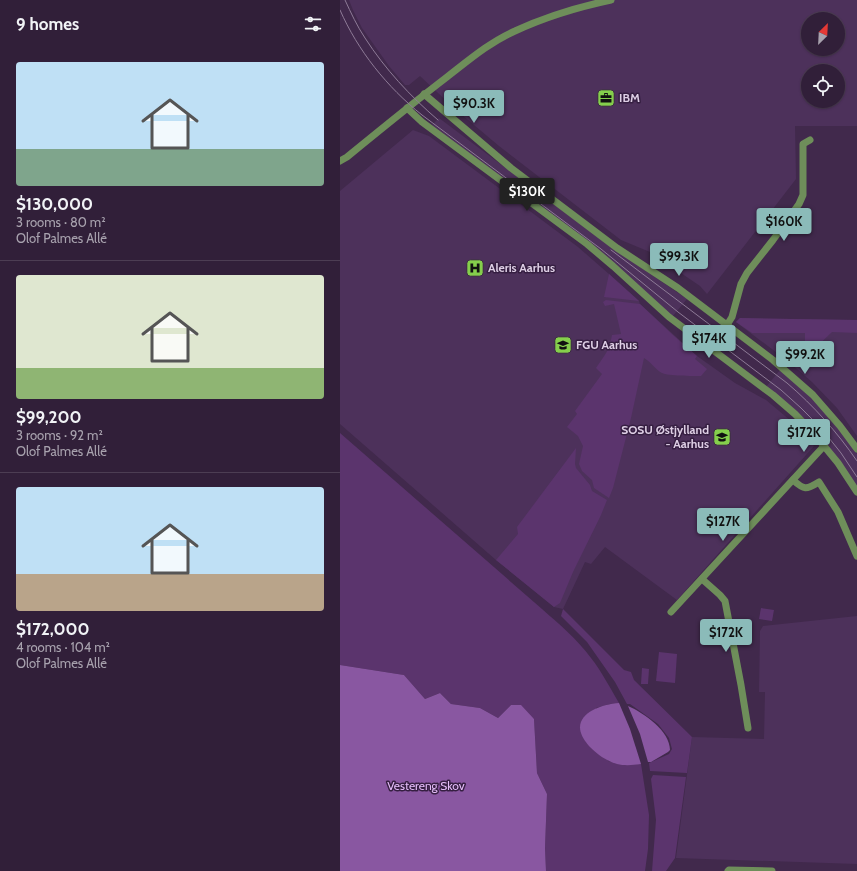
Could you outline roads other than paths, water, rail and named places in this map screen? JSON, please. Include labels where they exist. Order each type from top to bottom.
[{"type":"street","points":[[340,161],[347,157],[424,94],[485,48],[514,31],[569,10],[611,0]]},
{"type":"street","points":[[424,94],[511,168],[617,248],[678,288],[773,360],[813,395],[837,422],[857,449]]},
{"type":"street","points":[[407,108],[422,122],[600,255],[669,317],[773,395],[795,414],[824,446],[838,463],[857,492]]},
{"type":"street","points":[[727,325],[732,317],[740,284],[774,240],[799,204],[803,195],[803,144],[810,140]]},
{"type":"street","points":[[671,612],[824,446]]},
{"type":"street","points":[[793,480],[805,488],[810,488],[819,482],[838,512],[857,556]]},
{"type":"street","points":[[702,579],[725,601],[748,728]]},
{"type":"street","points":[[728,871],[772,871]]},
{"type":"tram line","points":[[345,0],[359,29],[381,61],[408,92],[438,120]]},
{"type":"tram line","points":[[340,10],[355,40],[365,54],[385,80],[409,104],[601,249],[678,312],[781,390],[821,428],[841,453],[857,477]]},
{"type":"tram line","points":[[611,250],[787,383],[825,420],[857,461]]},
{"type":"place","name":"IBM","points":[[606,98]]},
{"type":"place","name":"Aleris Aarhus","points":[[475,268]]},
{"type":"place","name":"FGU Aarhus","points":[[563,345]]},
{"type":"place","name":"SOSU Østjylland - Aarhus","points":[[722,437]]},
{"type":"park label","name":"Vestereng Skov","points":[[426,786]]}]
